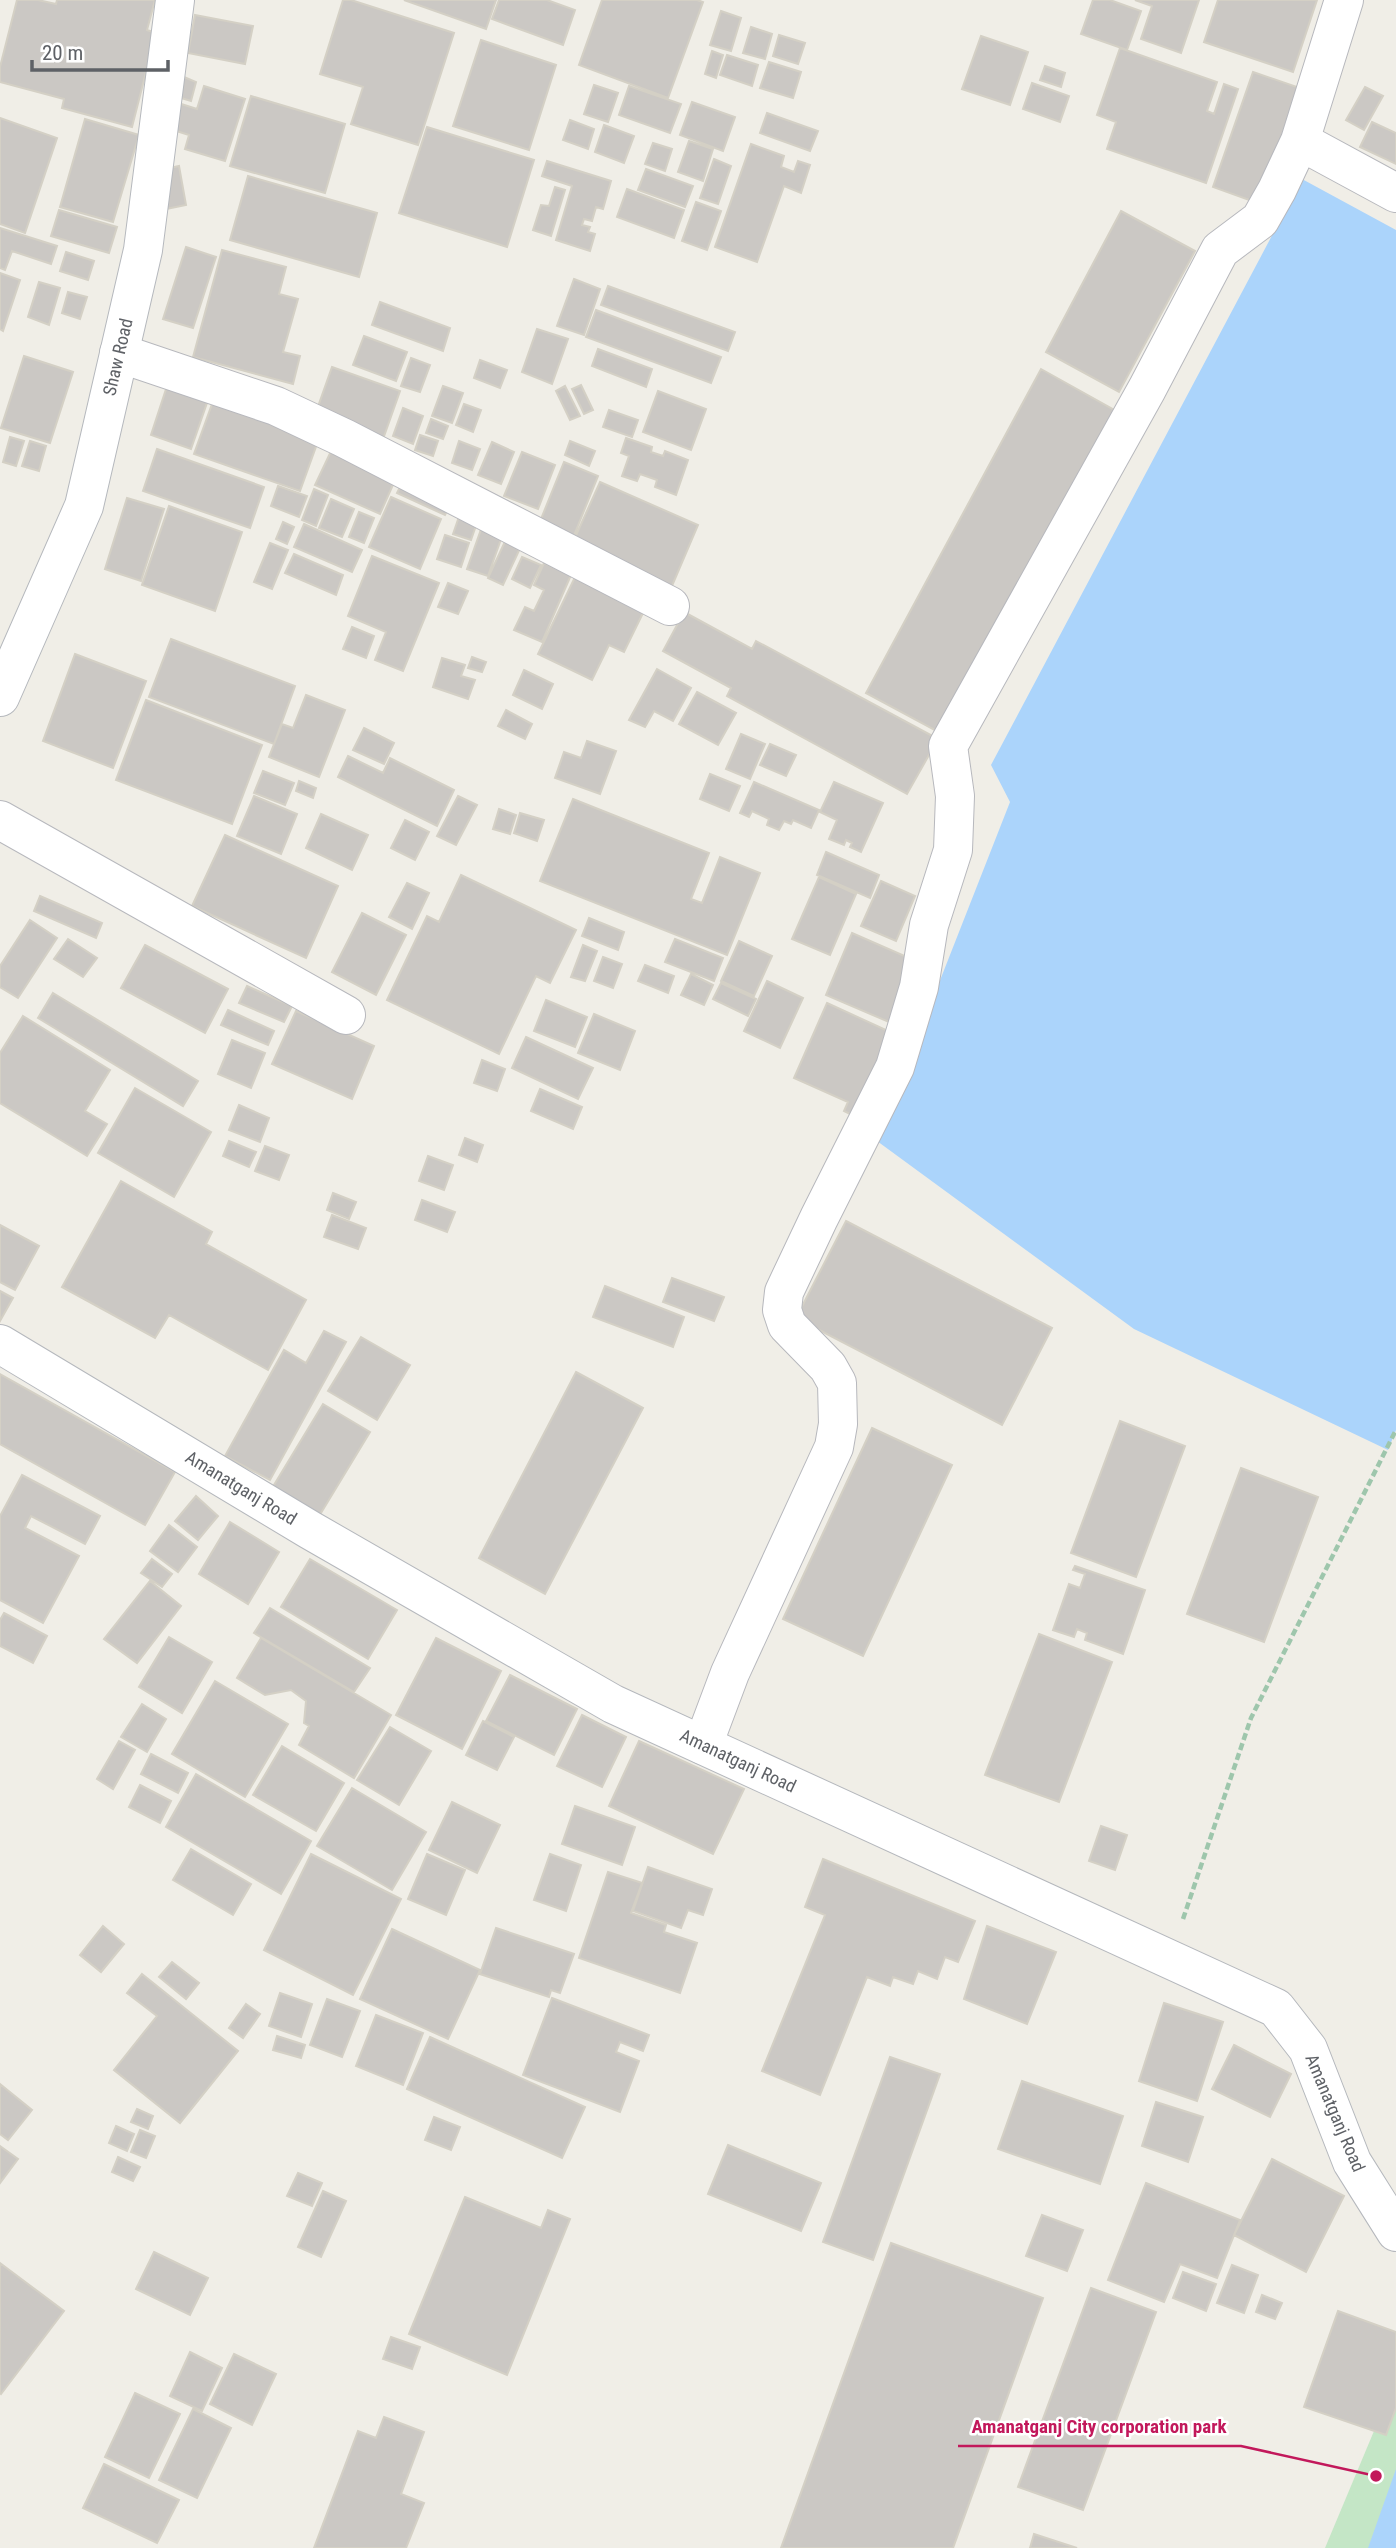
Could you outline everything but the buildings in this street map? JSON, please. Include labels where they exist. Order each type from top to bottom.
[{"type":"street","name":"Shaw Road","points":[[0,697],[84,506],[144,250],[175,0]]},
{"type":"street","points":[[703,1745],[730,1673],[834,1447],[838,1424],[837,1383],[828,1367],[787,1325],[782,1310],[785,1292],[819,1218],[895,1068],[919,987],[929,925],[953,850],[955,796],[948,746],[1147,388],[1220,250],[1260,220],[1277,190],[1300,141],[1344,0]]},
{"type":"street","points":[[1300,141],[1396,193]]},
{"type":"street","points":[[119,353],[276,406],[356,444],[670,606]]},
{"type":"street","points":[[0,820],[346,1015]]},
{"type":"street","name":"Amanatganj Road","points":[[0,1343],[310,1530],[602,1698],[1276,2008],[1308,2049],[1352,2162],[1396,2232]]},
{"type":"path","points":[[1170,1959],[1251,1718],[1396,1430]]},
{"type":"green space","points":[[1387,2400],[1396,2403],[1396,2548],[1325,2548]]},
{"type":"water","points":[[1302,179],[1396,230],[1396,1430],[1388,1450],[1134,1329],[877,1141],[1010,802],[991,765]]},
{"type":"water","points":[[1396,2469],[1396,2548],[1368,2548]]},
{"type":"place","name":"Amanatganj City corporation park","points":[[1376,2476]]}]
